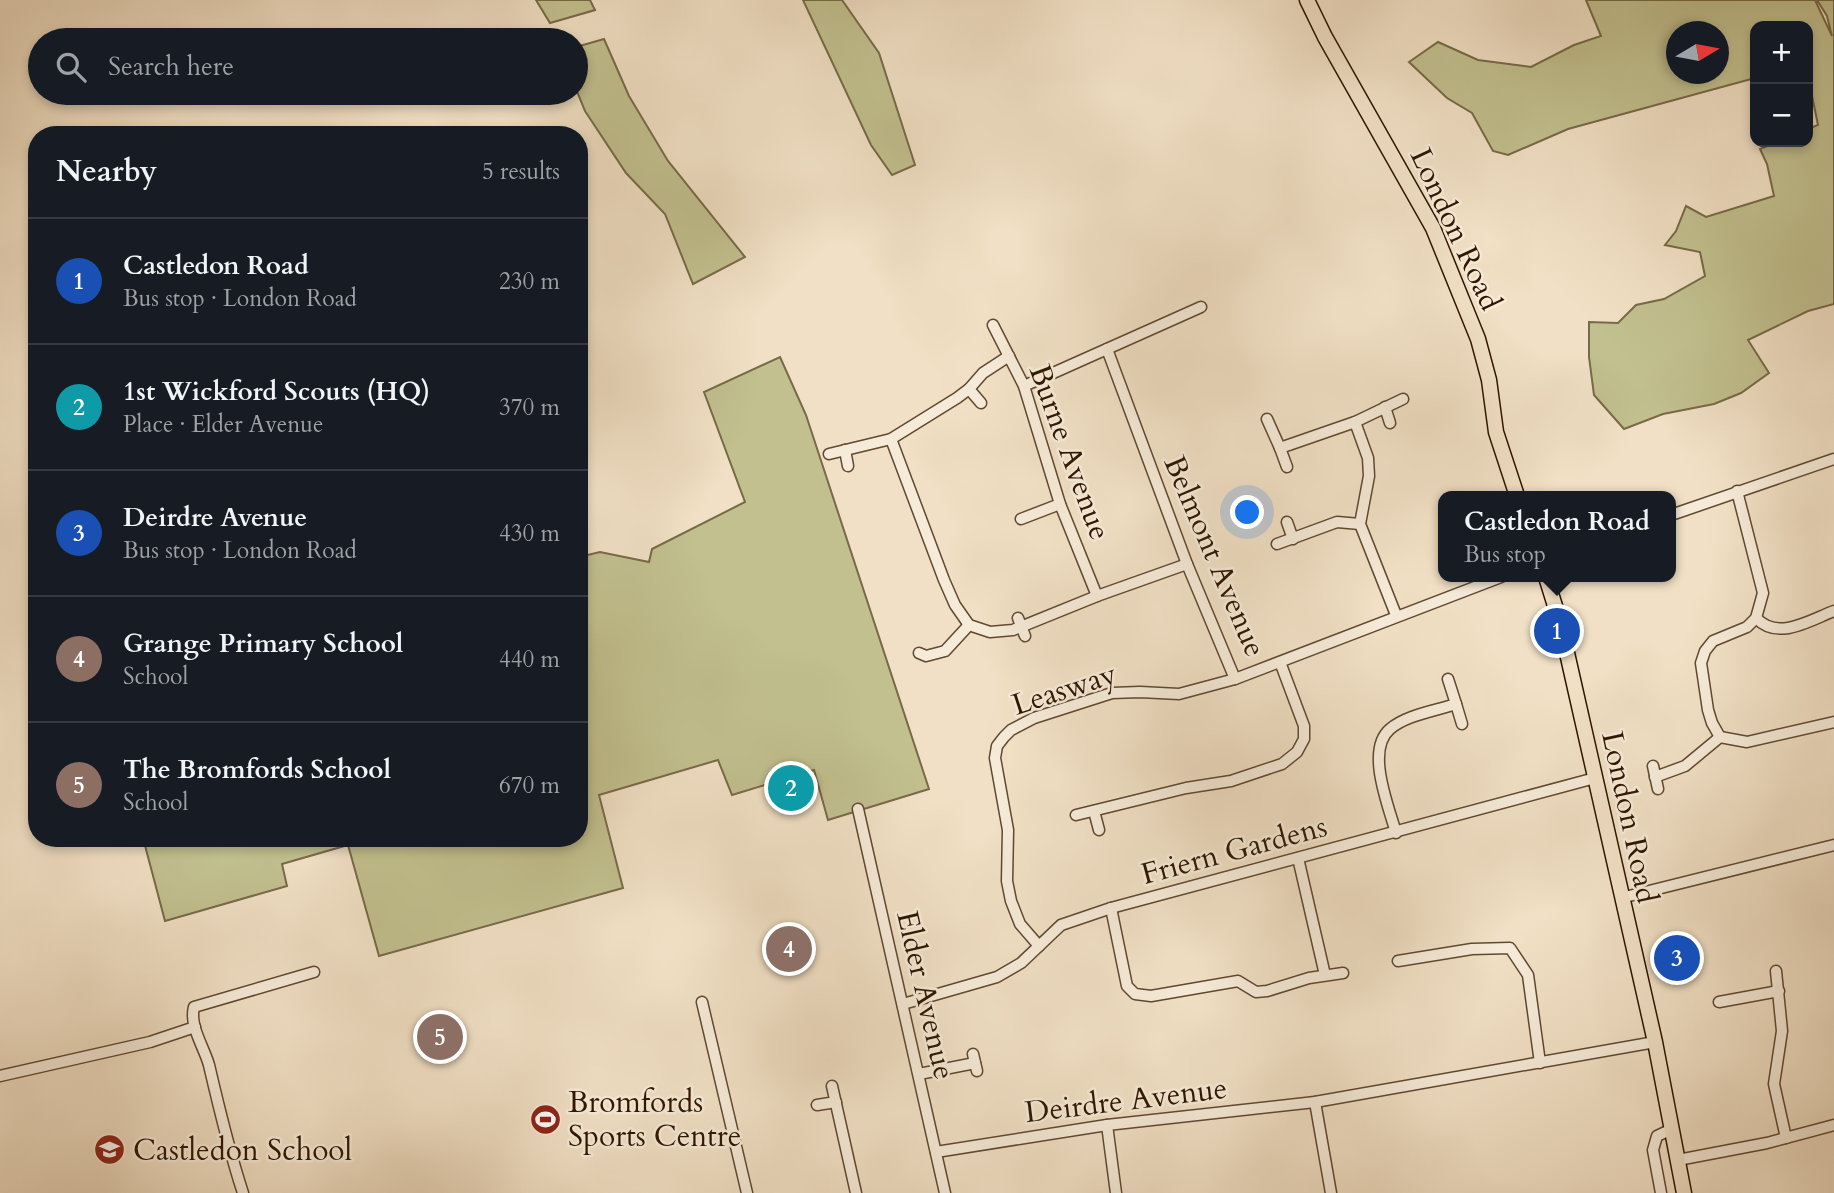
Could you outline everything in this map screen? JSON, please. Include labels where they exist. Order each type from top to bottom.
[{"type":"main road","name":"London Road","points":[[1307,0],[1325,37],[1433,228],[1478,339],[1489,380],[1496,432],[1515,491]]},
{"type":"main road","name":"London Road","points":[[1548,582],[1560,622],[1655,1042],[1684,1193]]},
{"type":"street","points":[[1024,386],[1201,307]]},
{"type":"street","name":"Burne Avenue","points":[[993,326],[1024,386],[1060,504],[1097,596]]},
{"type":"street","name":"Belmont Avenue","points":[[1107,349],[1186,564],[1235,679],[1487,582]]},
{"type":"street","points":[[829,454],[891,439],[969,389],[983,373],[1009,356]]},
{"type":"street","points":[[969,389],[981,402]]},
{"type":"street","points":[[1280,448],[1355,422],[1403,399]]},
{"type":"street","points":[[1385,407],[1390,423]]},
{"type":"street","points":[[1267,419],[1287,467]]},
{"type":"street","points":[[1355,422],[1369,467],[1360,524],[1396,615]]},
{"type":"street","points":[[891,439],[944,580],[969,625],[990,632],[1013,630],[1186,564]]},
{"type":"street","points":[[845,450],[848,466]]},
{"type":"street","points":[[1676,513],[1834,458]]},
{"type":"street","points":[[1737,491],[1763,593],[1756,618],[1747,627],[1713,641],[1705,651],[1701,663],[1712,723],[1720,737],[1747,742],[1834,722]]},
{"type":"street","points":[[1021,519],[1060,504]]},
{"type":"street","points":[[1287,522],[1293,538]]},
{"type":"street","points":[[1277,544],[1337,522],[1360,524]]},
{"type":"street","points":[[1756,618],[1765,627],[1774,630],[1791,627],[1834,611]]},
{"type":"street","points":[[919,653],[926,656],[945,651],[969,625]]},
{"type":"street","points":[[1076,815],[1186,788],[1231,781],[1282,764],[1297,752],[1304,739],[1304,726],[1280,662]]},
{"type":"street","name":"Leasway","points":[[1039,946],[1020,924],[1011,901],[1007,881],[1008,830],[995,758],[997,746],[1011,730],[1034,719],[1112,693],[1179,694],[1235,679]]},
{"type":"street","points":[[1448,679],[1462,724]]},
{"type":"street","points":[[1396,833],[1378,764],[1379,746],[1388,731],[1401,722],[1456,704]]},
{"type":"street","points":[[1655,777],[1685,766],[1720,737]]},
{"type":"street","name":"Friern Gardens","points":[[903,1004],[997,977],[1021,963],[1061,925],[1111,908],[1595,778]]},
{"type":"street","name":"Elder Avenue","points":[[858,809],[945,1193]]},
{"type":"street","points":[[1094,811],[1099,830]]},
{"type":"street","points":[[1621,898],[1834,845]]},
{"type":"street","points":[[1298,858],[1325,975]]},
{"type":"street","points":[[1111,908],[1127,986],[1135,993],[1151,996],[1238,981],[1256,992],[1267,991],[1325,975],[1343,973]]},
{"type":"street","points":[[1398,961],[1472,949],[1510,948],[1528,975],[1540,1063]]},
{"type":"street","points":[[1776,971],[1782,1031],[1774,1076],[1786,1138]]},
{"type":"street","points":[[243,1193],[208,1063],[195,1027],[192,1014],[194,1007],[314,972]]},
{"type":"street","points":[[1719,1002],[1779,991]]},
{"type":"street","points":[[702,1002],[742,1192]]},
{"type":"street","points":[[0,1076],[150,1042],[195,1027]]},
{"type":"street","name":"Deirdre Avenue","points":[[936,1152],[1107,1125],[1315,1102],[1655,1042]]},
{"type":"street","points":[[919,1074],[975,1062]]},
{"type":"street","points":[[832,1086],[856,1193]]},
{"type":"street","points":[[817,1105],[836,1102]]},
{"type":"street","points":[[1315,1102],[1331,1193]]},
{"type":"street","points":[[1107,1125],[1116,1193]]},
{"type":"street","points":[[1678,1160],[1786,1138],[1834,1125]]},
{"type":"street","points":[[1661,1193],[1653,1150],[1657,1136],[1672,1129]]},
{"type":"shaded area","points":[[536,0],[590,0],[595,10],[550,23]]},
{"type":"shaded area","points":[[803,0],[842,0],[879,53],[915,165],[892,175],[871,145]]},
{"type":"shaded area","points":[[1586,0],[1815,0],[1832,36],[1827,16],[1817,0],[1834,0],[1834,304],[1808,311],[1748,340],[1769,373],[1741,393],[1714,404],[1663,414],[1624,429],[1594,395],[1589,357],[1589,322],[1618,323],[1636,305],[1664,299],[1705,276],[1700,252],[1665,245],[1676,231],[1686,206],[1706,217],[1774,196],[1767,164],[1760,149],[1813,147],[1813,127],[1818,125],[1813,101],[1813,21],[1750,21],[1750,79],[1568,129],[1508,155],[1493,151],[1472,113],[1447,98],[1409,62],[1438,42],[1478,60],[1531,67],[1574,45],[1601,36]]},
{"type":"shaded area","points":[[604,39],[629,96],[668,161],[745,257],[693,284],[665,214],[626,173],[585,111],[583,105],[588,105],[588,44]]},
{"type":"shaded area","points":[[780,357],[806,415],[929,789],[828,820],[814,770],[732,795],[718,760],[599,795],[623,888],[379,956],[349,847],[588,847],[588,555],[600,552],[649,562],[652,549],[745,502],[704,392]]},
{"type":"shaded area","points":[[145,847],[341,847],[282,864],[287,886],[165,921]]},
{"type":"place","name":"Castledon Road","points":[[1557,631]]},
{"type":"place","name":"1st Wickford Scouts (HQ)","points":[[791,788]]},
{"type":"place","name":"Grange Primary School","points":[[789,949]]},
{"type":"place","name":"Deirdre Avenue","points":[[1677,958]]},
{"type":"place","name":"The Bromfords School","points":[[440,1037]]},
{"type":"place","name":"Bromfords Sports Centre","points":[[545,1119]]},
{"type":"place","name":"Castledon School","points":[[110,1150]]}]
